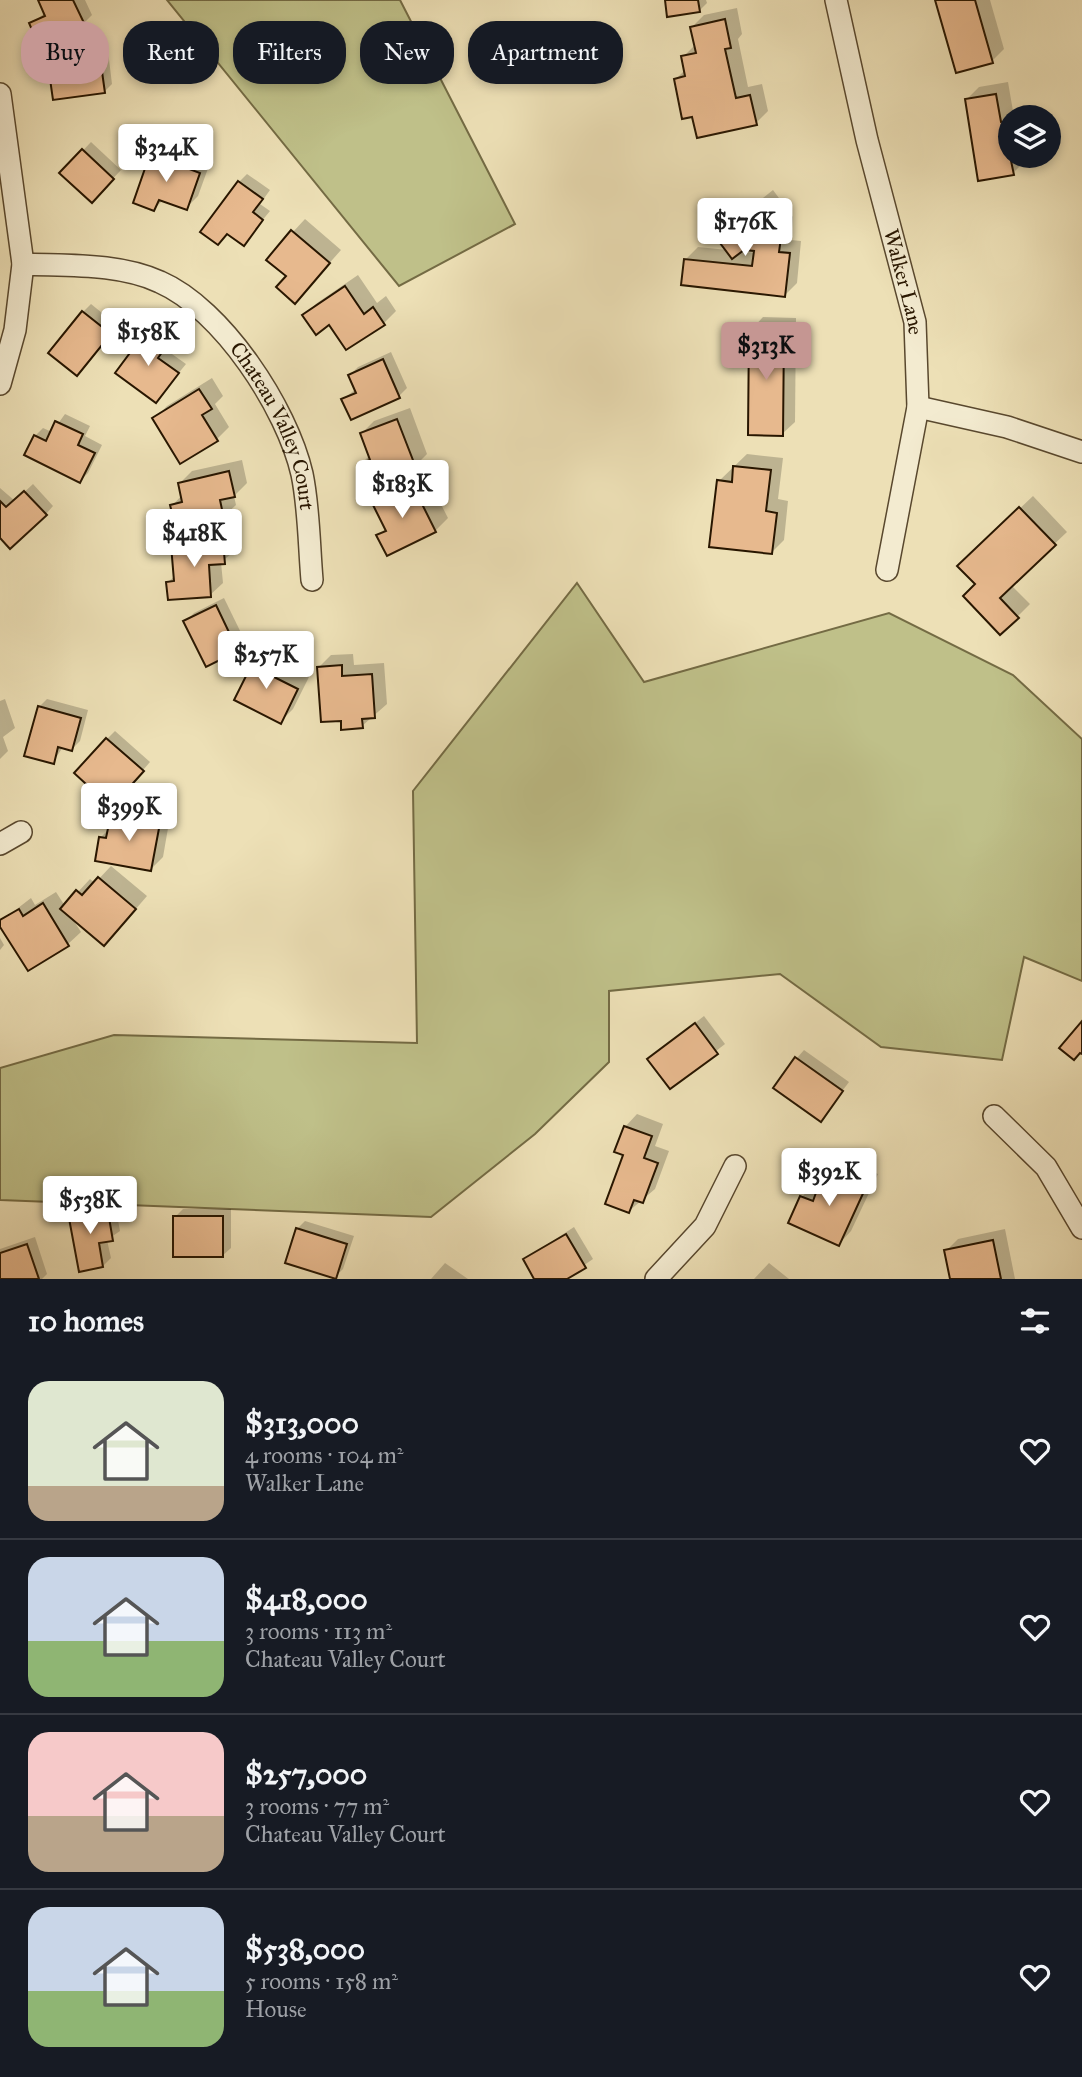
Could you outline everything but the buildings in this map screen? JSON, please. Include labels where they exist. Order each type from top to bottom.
[{"type":"street","name":"Walker Lane","points":[[836,0],[867,141],[915,321],[918,407],[887,570]]},
{"type":"street","points":[[0,94],[23,264],[15,330],[0,384]]},
{"type":"street","name":"Chateau Valley Court","points":[[23,264],[99,267],[160,281],[205,310],[242,352],[277,412],[302,473],[312,580]]},
{"type":"street","points":[[918,407],[1007,427],[1082,452]]},
{"type":"street","points":[[0,844],[20,832]]},
{"type":"street","points":[[994,1116],[1046,1167],[1082,1228]]},
{"type":"street","points":[[656,1279],[705,1226],[735,1166]]},
{"type":"green space","points":[[167,0],[400,0],[411,21],[360,21],[360,84],[443,84],[515,224],[399,286],[235,84],[346,84],[346,21],[233,21],[233,81],[219,64],[219,21],[184,21]]},
{"type":"green space","points":[[577,583],[644,682],[889,613],[1013,675],[1082,739],[1082,981],[1024,957],[1002,1060],[881,1047],[780,974],[609,991],[609,1062],[535,1134],[431,1217],[0,1200],[0,1068],[114,1035],[417,1043],[413,791]]}]
